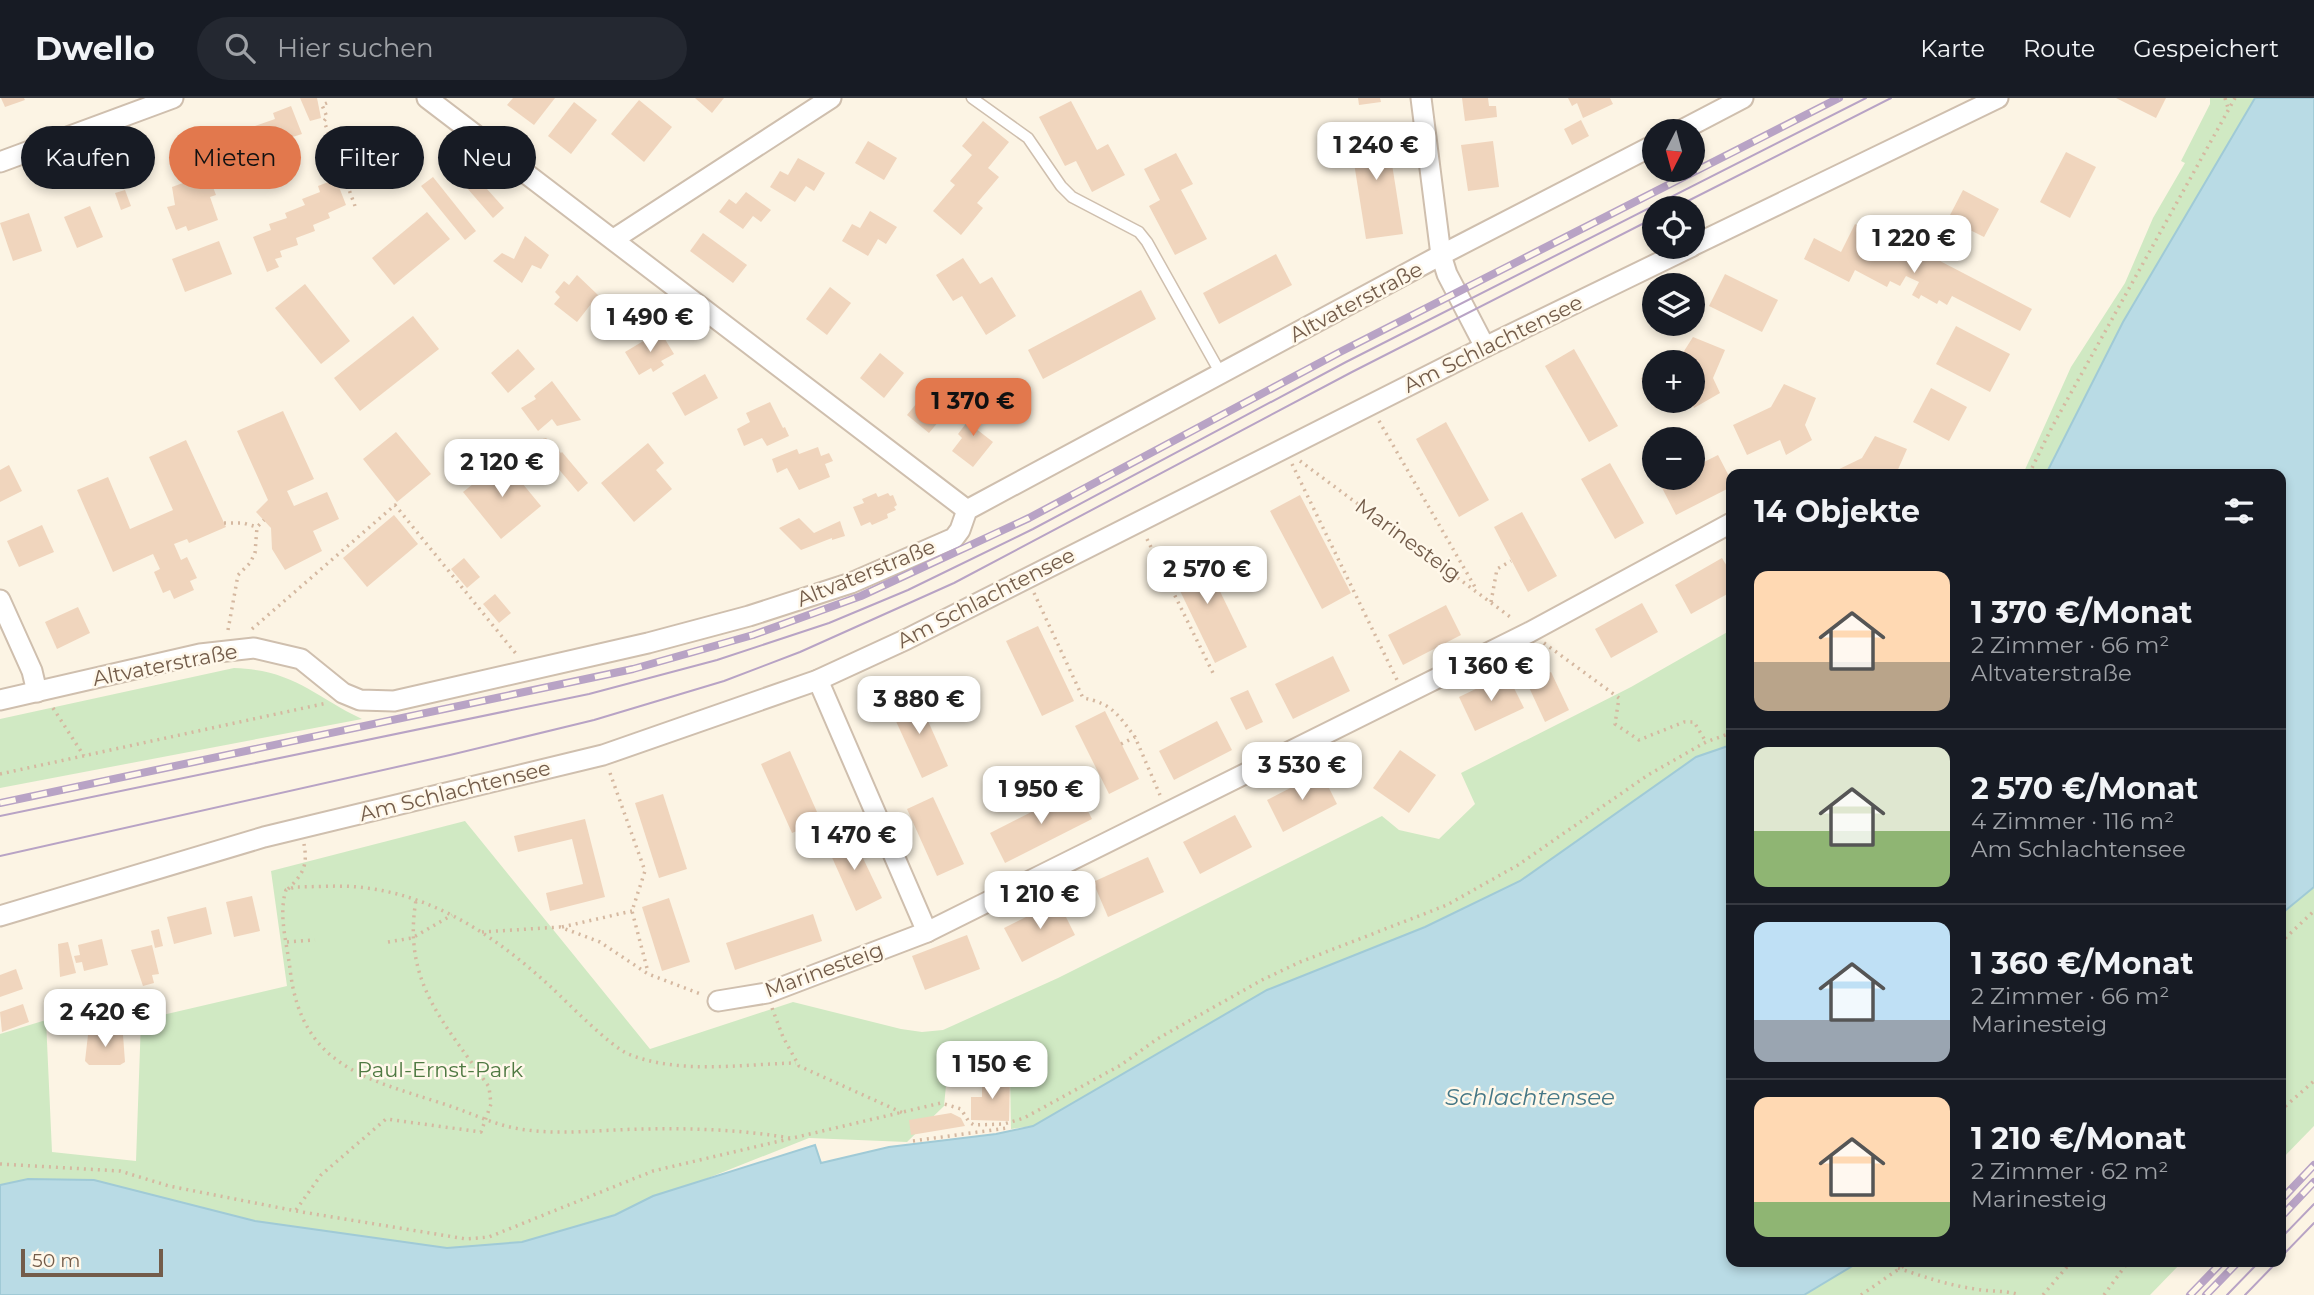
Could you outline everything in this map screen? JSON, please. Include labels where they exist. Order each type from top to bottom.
[{"type":"street","points":[[0,162],[173,98]]},
{"type":"street","points":[[428,98],[967,510]]},
{"type":"street","points":[[614,239],[831,98]]},
{"type":"street","points":[[1421,98],[1441,255],[1447,274],[1485,347]]},
{"type":"street","points":[[1703,119],[1743,98]]},
{"type":"street","name":"Am Schlachtensee","points":[[1705,240],[1998,98]]},
{"type":"street","name":"Altvaterstraße","points":[[0,700],[45,699],[200,654],[254,648],[301,659],[343,694],[360,700],[394,701],[749,617],[851,583],[954,538],[967,510],[1441,255],[1642,151]]},
{"type":"street","name":"Am Schlachtensee","points":[[0,916],[264,837],[603,755],[818,680],[1027,579],[1369,405],[1665,259]]},
{"type":"street","name":"Marinesteig","points":[[719,1001],[767,993],[927,932],[1530,632],[1726,526]]},
{"type":"street","points":[[0,600],[45,699]]},
{"type":"street","points":[[818,680],[927,932]]},
{"type":"lane","points":[[972,98],[1027,138],[1072,197],[1139,232],[1221,375]]},
{"type":"path","points":[[2225,98],[2228,108]]},
{"type":"path","points":[[2031,469],[2052,427],[2235,98]]},
{"type":"path","points":[[327,103],[322,105],[327,117],[324,121],[355,206]]},
{"type":"path","points":[[1369,405],[1476,589]]},
{"type":"path","points":[[1284,449],[1404,695]]},
{"type":"path","name":"Marinesteig","points":[[1284,449],[1476,589],[1619,698],[1615,724],[1639,740],[1684,722],[1694,722],[1706,742]]},
{"type":"path","points":[[252,629],[395,505],[522,660]]},
{"type":"path","points":[[228,630],[238,575],[255,554],[257,527],[264,520]]},
{"type":"path","points":[[1138,521],[1214,675]]},
{"type":"path","points":[[224,523],[243,523],[257,527]]},
{"type":"path","points":[[1491,602],[1497,569],[1511,561]]},
{"type":"path","points":[[1027,579],[1083,698],[1101,701],[1112,708],[1135,737],[1168,813]]},
{"type":"path","points":[[45,699],[84,756]]},
{"type":"path","points":[[0,774],[336,701]]},
{"type":"path","points":[[0,1164],[120,1171],[169,1186],[466,1239],[489,1237],[653,1171],[941,1104],[961,1109],[974,1125],[1004,1124],[1024,1118],[1121,1065],[1157,1039],[1262,980],[1300,962],[1447,905],[1518,865],[1648,775],[1706,742],[1726,735]]},
{"type":"path","points":[[1121,744],[1135,737]]},
{"type":"path","points":[[603,755],[645,871],[632,911],[648,974]]},
{"type":"path","points":[[306,857],[301,876],[286,890],[281,906],[292,990],[313,1039],[331,1057],[373,1081],[519,1129],[574,1132],[645,1129],[747,1131],[794,1139]]},
{"type":"path","points":[[286,890],[295,887],[357,887],[416,900],[452,915],[482,932],[538,975],[625,1053],[656,1063],[689,1066],[796,1063]]},
{"type":"path","points":[[296,1210],[321,1175],[381,1121],[399,1118],[481,1132],[491,1104],[489,1087],[426,995],[416,965],[412,938],[416,900]]},
{"type":"path","points":[[482,932],[559,927],[632,911]]},
{"type":"path","points":[[2286,937],[2314,911]]},
{"type":"path","points":[[388,942],[412,938],[452,915]]},
{"type":"path","points":[[559,927],[600,942],[648,974],[719,1001]]},
{"type":"path","points":[[287,942],[315,940]]},
{"type":"path","points":[[767,993],[796,1063],[812,1073],[905,1114]]},
{"type":"path","points":[[2286,1106],[2314,1081]]},
{"type":"path","points":[[913,1141],[1007,1128]]},
{"type":"path","points":[[2043,1295],[2067,1267]]},
{"type":"path","points":[[2104,1295],[2124,1267]]},
{"type":"path","points":[[1861,1295],[1898,1268],[1944,1284],[1980,1290],[2002,1289],[2020,1295]]},
{"type":"green space","points":[[2210,98],[2255,98],[2123,322],[2049,469],[2025,469],[2071,367],[2125,283],[2153,218],[2185,163],[2181,161],[2210,104]]},
{"type":"green space","name":"Paul-Ernst-Park","points":[[1726,633],[1726,747],[1696,757],[1520,881],[1425,927],[1267,990],[1033,1126],[1011,1129],[1010,1073],[947,1075],[944,1106],[907,1142],[809,1138],[615,1215],[522,1242],[447,1248],[255,1221],[94,1180],[28,1179],[0,1185],[0,1034],[46,1020],[52,1152],[136,1161],[141,1020],[287,986],[271,871],[465,821],[650,1049],[793,1002],[901,1029],[922,1032],[943,1030],[1058,978],[1382,816],[1399,830],[1439,839],[1475,804],[1461,773],[1631,687]]},
{"type":"green space","points":[[234,668],[272,673],[288,679],[362,719],[0,788],[0,719]]},
{"type":"green space","points":[[2314,887],[2314,1126],[2286,1155],[2286,910]]},
{"type":"green space","points":[[1851,1267],[2177,1267],[2150,1295],[1804,1295]]},
{"type":"water","points":[[2255,98],[2314,98],[2314,887],[2286,910],[2286,469],[2049,469],[2123,322]]},
{"type":"water","name":"Schlachtensee","points":[[1726,747],[1726,1267],[1851,1267],[1804,1295],[0,1295],[0,1185],[28,1179],[94,1180],[255,1221],[447,1248],[522,1242],[615,1215],[653,1196],[815,1145],[821,1163],[889,1147],[996,1134],[1033,1126],[1267,990],[1425,927],[1520,881],[1696,757]]},
{"type":"building","points":[[1,98],[24,98],[25,100],[5,107]]},
{"type":"building","points":[[300,98],[317,98],[321,118],[310,121]]},
{"type":"building","points":[[513,98],[555,98],[534,125],[507,105]]},
{"type":"building","points":[[695,98],[724,98],[712,113]]},
{"type":"building","points":[[1358,98],[1380,98],[1381,102],[1359,105]]},
{"type":"building","points":[[1462,98],[1488,98],[1489,106],[1496,106],[1497,117],[1465,121]]},
{"type":"building","points":[[1568,98],[1610,98],[1613,104],[1583,118],[1577,103],[1572,106]]},
{"type":"building","points":[[2116,98],[2166,98],[2156,118]]},
{"type":"building","points":[[639,100],[672,127],[644,162],[611,134]]},
{"type":"building","points":[[1071,101],[1097,150],[1108,144],[1125,175],[1092,192],[1076,161],[1065,166],[1039,117]]},
{"type":"building","points":[[574,102],[597,120],[571,154],[548,136]]},
{"type":"building","points":[[291,106],[299,126],[255,126],[275,119],[273,113]]},
{"type":"building","points":[[1581,120],[1589,136],[1572,145],[1564,129]]},
{"type":"building","points":[[983,121],[1009,142],[988,168],[999,177],[977,203],[983,208],[961,235],[933,211],[955,185],[950,181],[972,155],[962,146]]},
{"type":"building","points":[[1386,126],[1403,234],[1366,239],[1349,131]]},
{"type":"building","points":[[868,141],[897,158],[884,180],[855,163]]},
{"type":"building","points":[[1493,141],[1499,187],[1468,191],[1461,145]]},
{"type":"building","points":[[2066,152],[2096,167],[2070,218],[2040,202]]},
{"type":"building","points":[[1176,153],[1193,184],[1181,190],[1207,239],[1175,255],[1149,206],[1160,200],[1144,169]]},
{"type":"building","points":[[798,158],[825,173],[814,191],[806,186],[795,202],[770,187],[780,171],[788,175]]},
{"type":"building","points":[[433,177],[438,183],[438,189],[443,189],[476,231],[465,240],[423,189],[424,184]]},
{"type":"building","points":[[172,189],[214,189],[216,195],[210,197],[218,220],[188,231],[186,226],[176,230],[167,207],[175,205]]},
{"type":"building","points":[[319,189],[340,189],[346,205],[328,213],[330,218],[313,225],[315,231],[296,238],[298,245],[280,251],[282,257],[275,259],[279,267],[267,272],[253,237],[271,230],[269,224],[287,218],[285,213],[305,205],[302,199],[320,192]]},
{"type":"building","points":[[468,189],[487,189],[504,208],[493,218]]},
{"type":"building","points":[[125,190],[131,206],[121,210],[115,193]]},
{"type":"building","points":[[1963,190],[1999,209],[1984,237],[1948,219]]},
{"type":"building","points":[[746,192],[771,210],[761,222],[753,216],[743,229],[719,212],[729,199],[736,204]]},
{"type":"building","points":[[90,206],[103,237],[77,248],[64,217]]},
{"type":"building","points":[[870,211],[897,227],[886,244],[878,239],[868,256],[842,241],[852,224],[860,228]]},
{"type":"building","points":[[427,212],[450,239],[394,285],[372,258]]},
{"type":"building","points":[[29,213],[42,251],[13,261],[0,223]]},
{"type":"building","points":[[1855,224],[1916,256],[1919,250],[2032,309],[2020,331],[1952,296],[1947,305],[1939,300],[1937,304],[1921,295],[1919,299],[1912,295],[1919,282],[1906,276],[1900,286],[1890,281],[1887,287],[1855,270],[1849,282],[1804,259],[1814,238],[1841,252]]},
{"type":"building","points":[[703,233],[747,265],[733,283],[690,251]]},
{"type":"building","points":[[525,236],[549,255],[541,269],[532,265],[522,283],[493,261],[502,253],[514,259]]},
{"type":"building","points":[[219,241],[232,274],[185,292],[172,259]]},
{"type":"building","points":[[1276,254],[1292,285],[1219,324],[1203,293]]},
{"type":"building","points":[[963,258],[980,284],[992,277],[1016,316],[986,335],[962,296],[953,301],[936,275]]},
{"type":"building","points":[[1725,274],[1778,300],[1762,332],[1709,306]]},
{"type":"building","points":[[577,275],[598,295],[577,322],[554,304],[560,297],[555,292],[564,281],[569,285]]},
{"type":"building","points":[[305,284],[350,341],[321,364],[275,308]]},
{"type":"building","points":[[830,287],[851,303],[827,335],[806,319]]},
{"type":"building","points":[[1141,290],[1156,319],[1043,379],[1028,350]]},
{"type":"building","points":[[413,316],[439,349],[360,411],[334,378]]},
{"type":"building","points":[[1956,326],[2010,354],[1990,392],[1936,364]]},
{"type":"building","points":[[660,331],[674,354],[661,361],[664,365],[653,372],[651,368],[639,375],[625,352]]},
{"type":"building","points":[[1693,337],[1725,350],[1713,378],[1720,393],[1705,402],[1705,350],[1685,350]]},
{"type":"building","points":[[518,349],[535,369],[508,393],[491,373]]},
{"type":"building","points":[[1574,349],[1618,426],[1589,442],[1545,366]]},
{"type":"building","points":[[880,353],[904,373],[884,398],[860,378]]},
{"type":"building","points":[[705,374],[718,398],[685,416],[672,393]]},
{"type":"building","points":[[552,381],[581,420],[557,426],[552,419],[538,431],[521,408],[536,399],[534,396]]},
{"type":"building","points":[[1784,384],[1816,398],[1805,425],[1812,440],[1786,455],[1780,440],[1747,455],[1733,425],[1771,407]]},
{"type":"building","points":[[931,386],[953,404],[929,433],[907,415]]},
{"type":"building","points":[[1931,388],[1967,407],[1949,441],[1913,422]]},
{"type":"building","points":[[983,401],[991,407],[975,428],[993,442],[973,467],[952,451],[962,438],[958,434]]},
{"type":"building","points":[[770,402],[789,436],[767,446],[762,438],[744,446],[737,429],[750,422],[746,413]]},
{"type":"building","points":[[283,411],[314,479],[287,491],[294,506],[327,492],[339,519],[313,531],[322,551],[285,570],[272,549],[271,528],[256,512],[268,500],[237,431]]},
{"type":"building","points":[[1446,422],[1489,500],[1459,517],[1416,439]]},
{"type":"building","points":[[396,432],[431,474],[397,502],[363,459]]},
{"type":"building","points":[[1875,436],[1907,449],[1898,469],[1839,469],[1862,458]]},
{"type":"building","points":[[546,438],[562,452],[588,483],[578,492],[535,441]]},
{"type":"building","points":[[186,440],[226,527],[189,543],[187,539],[174,544],[181,560],[187,557],[197,578],[190,581],[194,590],[174,599],[170,590],[163,593],[154,572],[160,569],[153,554],[113,572],[77,490],[108,477],[130,529],[173,510],[149,457]]},
{"type":"building","points":[[648,443],[664,463],[656,470],[672,489],[634,522],[601,483]]},
{"type":"building","points":[[818,447],[821,456],[829,453],[833,461],[825,464],[830,477],[799,490],[787,468],[777,473],[772,459],[797,449],[799,454]]},
{"type":"building","points":[[1718,455],[1726,470],[1726,490],[1676,515],[1663,490],[1705,490],[1705,462]]},
{"type":"building","points":[[503,460],[541,506],[501,539],[463,492]]},
{"type":"building","points":[[1610,463],[1644,523],[1615,539],[1581,479]]},
{"type":"building","points":[[9,465],[22,491],[0,502],[0,470]]},
{"type":"building","points":[[876,493],[878,497],[888,493],[893,495],[896,510],[887,514],[888,518],[872,525],[870,522],[861,526],[853,507],[864,503],[862,499]]},
{"type":"building","points":[[1300,495],[1351,593],[1322,609],[1270,511]]},
{"type":"building","points":[[1522,512],[1557,576],[1528,592],[1494,527]]},
{"type":"building","points":[[394,515],[418,544],[367,587],[343,558]]},
{"type":"building","points":[[799,518],[814,533],[840,521],[845,536],[801,550],[779,528]]},
{"type":"building","points":[[42,525],[54,552],[19,567],[7,541]]},
{"type":"building","points":[[1199,548],[1247,647],[1215,663],[1167,564]]},
{"type":"building","points":[[464,558],[480,577],[467,588],[451,569]]},
{"type":"building","points":[[1722,558],[1726,565],[1726,595],[1691,614],[1675,585]]},
{"type":"building","points":[[495,594],[511,613],[499,623],[483,604]]},
{"type":"building","points":[[1642,603],[1658,632],[1611,658],[1595,629]]},
{"type":"building","points":[[1446,605],[1461,635],[1403,665],[1388,635]]},
{"type":"building","points":[[78,607],[90,633],[57,649],[45,622]]},
{"type":"building","points":[[1038,626],[1074,701],[1042,716],[1006,641]]},
{"type":"building","points":[[1333,656],[1350,691],[1293,719],[1275,684]]},
{"type":"building","points":[[1551,672],[1569,710],[1545,722],[1527,683]]},
{"type":"building","points":[[1507,674],[1524,708],[1475,731],[1459,697]]},
{"type":"building","points":[[1248,690],[1263,722],[1246,730],[1230,698]]},
{"type":"building","points":[[916,694],[948,766],[922,778],[889,706]]},
{"type":"building","points":[[1105,711],[1139,779],[1109,794],[1075,726]]},
{"type":"building","points":[[1217,721],[1232,750],[1174,780],[1159,751]]},
{"type":"building","points":[[1400,750],[1436,775],[1409,813],[1373,788]]},
{"type":"building","points":[[790,751],[821,821],[792,833],[761,764]]},
{"type":"building","points":[[1321,772],[1337,804],[1283,832],[1267,800]]},
{"type":"building","points":[[1077,789],[1092,819],[1005,863],[990,833]]},
{"type":"building","points":[[663,794],[687,869],[659,878],[635,803]]},
{"type":"building","points":[[933,797],[964,864],[937,876],[907,809]]},
{"type":"building","points":[[1235,815],[1252,847],[1200,874],[1183,842]]},
{"type":"building","points":[[585,819],[605,897],[550,911],[546,893],[583,884],[572,839],[518,852],[514,836]]},
{"type":"building","points":[[851,833],[882,898],[856,911],[826,844]]},
{"type":"building","points":[[1148,857],[1164,892],[1108,917],[1093,882]]},
{"type":"building","points":[[252,896],[260,931],[234,937],[226,902]]},
{"type":"building","points":[[669,898],[690,962],[662,971],[642,907]]},
{"type":"building","points":[[1058,901],[1075,935],[1022,962],[1004,928]]},
{"type":"building","points":[[206,907],[212,934],[174,944],[167,917]]},
{"type":"building","points":[[813,914],[822,941],[735,970],[726,943]]},
{"type":"building","points":[[159,929],[163,946],[155,948],[151,931]]},
{"type":"building","points":[[967,935],[980,969],[925,990],[912,956]]},
{"type":"building","points":[[102,939],[108,965],[84,971],[82,962],[76,963],[74,956],[80,955],[78,945]]},
{"type":"building","points":[[68,942],[76,973],[60,977],[58,944]]},
{"type":"building","points":[[152,945],[159,974],[152,975],[154,983],[143,986],[131,950]]},
{"type":"building","points":[[16,969],[23,989],[0,997],[0,975]]},
{"type":"building","points":[[23,1004],[29,1022],[2,1032],[0,1012]]},
{"type":"building","points":[[101,1027],[110,1027],[110,1035],[123,1035],[125,1062],[120,1065],[89,1065],[85,1061],[88,1035],[101,1035]]},
{"type":"building","points":[[982,1077],[1010,1078],[1009,1121],[971,1120],[971,1097],[982,1097]]},
{"type":"building","points":[[951,1113],[961,1118],[965,1126],[911,1135],[909,1120]]},
{"type":"tram line","points":[[0,816],[589,694],[717,660],[829,623],[908,590],[1033,529],[1346,362],[1866,98]]},
{"type":"tram line","points":[[1698,196],[1891,98]]},
{"type":"tram line","points":[[0,856],[594,720],[724,681],[800,652],[954,583],[1352,372],[1642,224]]},
{"type":"tram line","points":[[2286,1233],[2314,1204]]},
{"type":"tram line","points":[[2286,1252],[2314,1223]]},
{"type":"tram line","points":[[2227,1295],[2254,1267]]},
{"type":"tram line","points":[[2245,1295],[2272,1267]]},
{"type":"railway","points":[[0,803],[633,669],[753,635],[861,596],[1029,518],[1340,352],[1839,98]]},
{"type":"railway","points":[[2286,1195],[2314,1165]]},
{"type":"railway","points":[[2286,1212],[2314,1182]]},
{"type":"railway","points":[[2190,1295],[2217,1267]]},
{"type":"railway","points":[[2206,1295],[2233,1267]]}]
